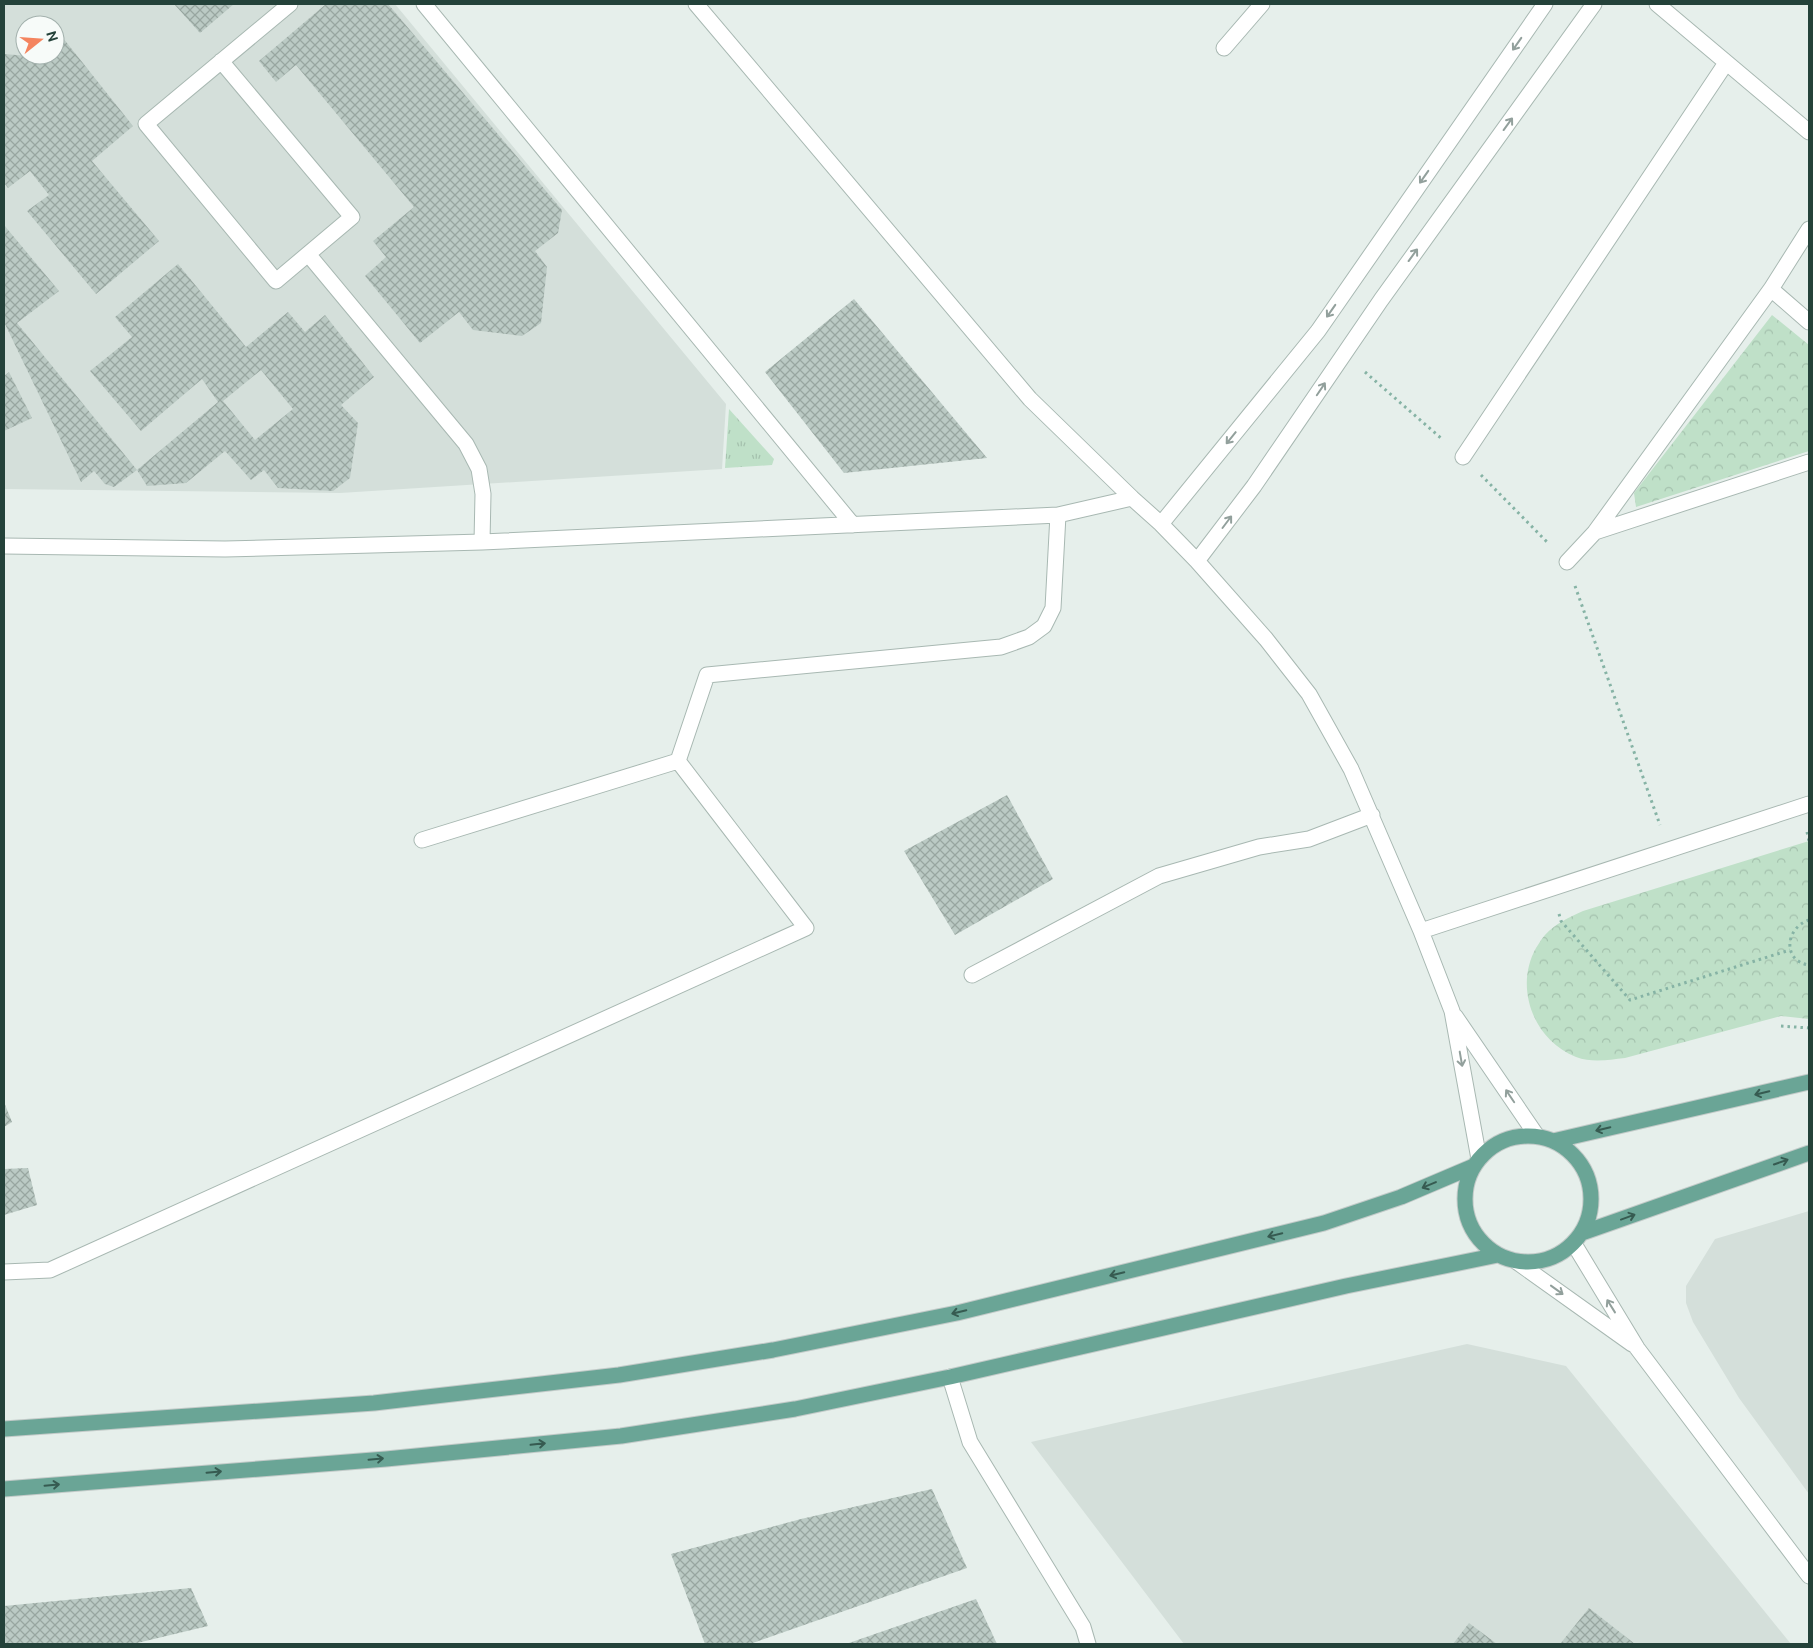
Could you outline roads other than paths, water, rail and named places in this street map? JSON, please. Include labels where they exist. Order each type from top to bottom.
[{"type":"main road","points":[[1553,1141],[1809,1082]]},
{"type":"main road","points":[[4,1430],[374,1403],[619,1375],[773,1350],[958,1313],[1324,1223],[1401,1197],[1476,1163],[1491,1148],[1505,1140],[1521,1136],[1537,1136],[1553,1141],[1572,1153],[1585,1170],[1591,1191],[1590,1213],[1578,1239]]},
{"type":"main road","points":[[1476,1163],[1466,1186],[1465,1206],[1471,1226],[1482,1243],[1498,1256],[1517,1262],[1532,1263],[1548,1260],[1561,1253],[1578,1239],[1809,1152]]},
{"type":"main road","points":[[4,1489],[386,1459],[621,1436],[795,1409],[950,1377],[1346,1286],[1498,1256]]},
{"type":"street","points":[[221,61],[352,217],[276,282],[146,124],[221,61],[290,4]]},
{"type":"street","points":[[424,4],[853,525]]},
{"type":"street","points":[[696,4],[1030,399],[1197,561],[1266,639],[1309,694],[1351,768],[1421,931],[1452,1011],[1476,1163]]},
{"type":"street","points":[[1224,48],[1262,4]]},
{"type":"street","points":[[1161,524],[1318,331],[1545,4]]},
{"type":"street","points":[[1197,561],[1254,486],[1381,300],[1594,4]]},
{"type":"street","points":[[1657,4],[1809,132]]},
{"type":"street","points":[[1463,457],[1726,63]]},
{"type":"street","points":[[1567,562],[1595,532],[1771,289],[1809,229]]},
{"type":"street","points":[[308,254],[466,444],[479,469],[482,494],[482,542]]},
{"type":"street","points":[[1771,289],[1809,322]]},
{"type":"street","points":[[1595,532],[1809,462]]},
{"type":"street","points":[[4,546],[225,549],[482,542],[1058,515],[1132,498]]},
{"type":"street","points":[[678,761],[707,675],[1001,647],[1029,638],[1044,626],[1053,608],[1058,515]]},
{"type":"street","points":[[422,840],[678,761]]},
{"type":"street","points":[[4,1272],[50,1270],[806,928],[678,761]]},
{"type":"street","points":[[1421,931],[1809,804]]},
{"type":"street","points":[[972,975],[1159,876],[1259,847],[1309,839],[1372,815]]},
{"type":"street","points":[[1452,1011],[1537,1136]]},
{"type":"street","points":[[1578,1239],[1637,1348],[1809,1576]]},
{"type":"street","points":[[1517,1262],[1637,1348]]},
{"type":"street","points":[[950,1377],[970,1442],[1083,1627],[1088,1644]]}]
